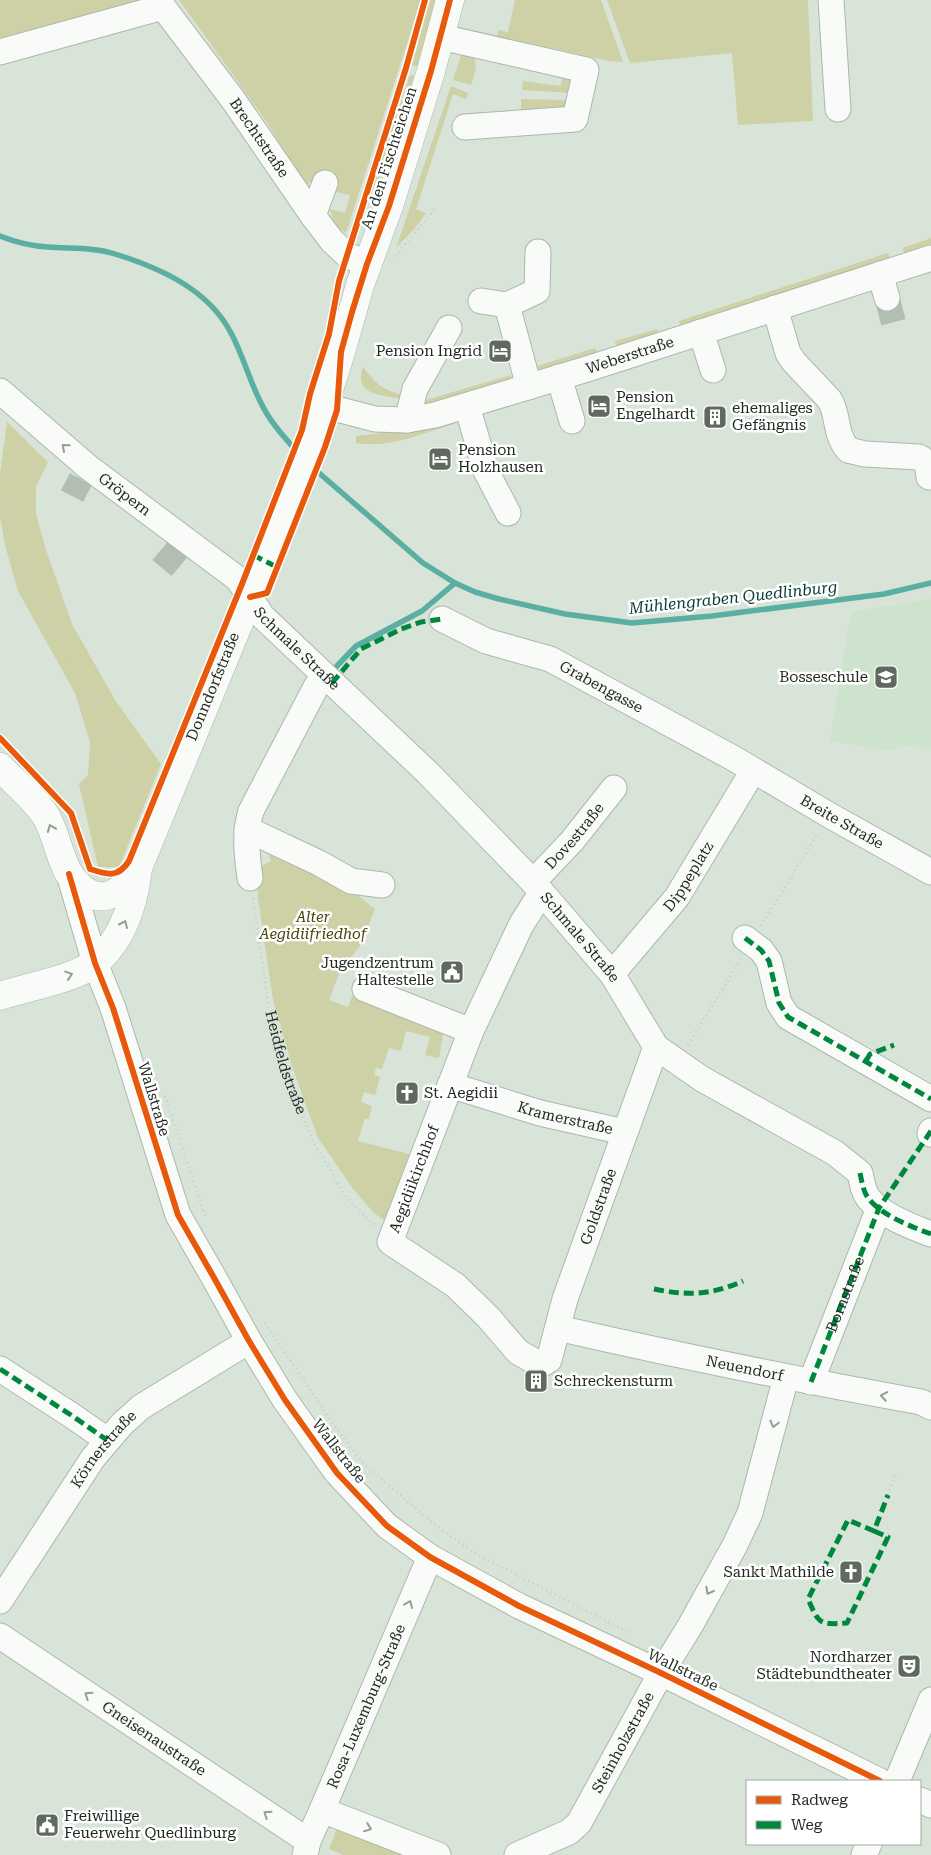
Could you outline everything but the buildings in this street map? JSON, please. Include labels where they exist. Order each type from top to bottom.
[{"type":"main road","name":"An den Fischteichen","points":[[325,406],[367,264],[389,206],[441,37],[450,0]]},
{"type":"main road","name":"Donndorfstraße","points":[[0,996],[79,972],[95,962],[109,948],[122,928],[134,893],[138,868],[302,469],[325,406]]},
{"type":"main road","name":"Wallstraße","points":[[0,767],[43,812],[68,874],[89,894],[106,897],[114,894],[132,879],[138,868]]},
{"type":"street","points":[[831,0],[838,109]]},
{"type":"street","points":[[0,52],[162,3]]},
{"type":"street","name":"Brechtstraße","points":[[162,3],[234,101],[312,216],[340,250],[355,260],[367,264]]},
{"type":"street","points":[[441,37],[586,70],[575,120],[465,127]]},
{"type":"street","points":[[312,216],[325,183]]},
{"type":"street","points":[[481,301],[507,305],[537,291],[538,252]]},
{"type":"street","name":"Weberstraße","points":[[325,406],[375,419],[406,420],[435,415],[529,387],[931,258]]},
{"type":"street","points":[[880,274],[888,298]]},
{"type":"street","points":[[507,305],[529,387]]},
{"type":"street","points":[[775,308],[788,353],[833,405],[838,433],[848,450],[864,454],[919,456],[928,466],[929,477]]},
{"type":"street","points":[[406,420],[414,389],[450,328]]},
{"type":"street","points":[[701,332],[713,370]]},
{"type":"street","points":[[559,377],[572,421]]},
{"type":"street","name":"Gröpern","points":[[0,391],[36,421],[85,473],[181,545],[238,579],[250,597]]},
{"type":"street","points":[[461,407],[463,433]]},
{"type":"street","points":[[461,407],[486,471],[508,513]]},
{"type":"street","name":"Schmale Straße","points":[[250,597],[262,616],[428,773],[537,887],[612,974],[656,1047],[702,1079],[834,1153],[860,1173],[863,1188],[868,1199],[910,1227],[931,1234]]},
{"type":"street","name":"Grabengasse","points":[[442,619],[486,641],[550,659],[734,758],[753,771]]},
{"type":"street","points":[[250,878],[246,844],[251,811],[318,685],[325,676]]},
{"type":"street","name":"Breite Straße","points":[[753,771],[931,872]]},
{"type":"street","name":"Dippeplatz","points":[[612,974],[677,898],[753,771]]},
{"type":"street","name":"Dovestraße","points":[[537,887],[614,788]]},
{"type":"street","points":[[247,829],[351,880],[382,885]]},
{"type":"street","name":"Wallstraße","points":[[68,874],[178,1215],[249,1341],[285,1400],[337,1473],[387,1526],[430,1557],[519,1606],[661,1673],[878,1780]]},
{"type":"street","name":"Aegidiikirchhof","points":[[390,1242],[471,1031],[537,887]]},
{"type":"street","points":[[746,938],[761,950],[769,961],[778,1003],[788,1016],[931,1100]]},
{"type":"street","points":[[365,989],[471,1031]]},
{"type":"street","name":"Goldstraße","points":[[390,1242],[454,1285],[488,1317],[509,1344],[518,1352],[541,1365],[549,1360],[566,1299],[624,1132],[656,1047]]},
{"type":"street","name":"Kramerstraße","points":[[450,1085],[540,1112],[624,1132]]},
{"type":"street","name":"Bornstraße","points":[[812,1382],[879,1208]]},
{"type":"street","name":"Neuendorf","points":[[558,1328],[786,1377],[921,1402],[931,1407]]},
{"type":"street","name":"Körnerstraße","points":[[0,1601],[81,1477],[107,1440],[122,1424],[141,1408],[249,1341]]},
{"type":"street","points":[[0,1369],[71,1414],[107,1440]]},
{"type":"street","name":"Steinholzstraße","points":[[518,1855],[569,1832],[579,1823],[661,1673],[690,1626],[735,1545],[750,1513],[786,1377]]},
{"type":"street","name":"Rosa-Luxemburg-Straße","points":[[306,1848],[430,1557]]},
{"type":"street","name":"Gneisenaustraße","points":[[0,1636],[306,1848]]},
{"type":"street","points":[[897,1780],[931,1700]]},
{"type":"street","points":[[322,1810],[438,1855]]},
{"type":"path","points":[[367,264],[387,266],[435,209]]},
{"type":"path","points":[[36,421],[18,447],[13,503],[22,552],[44,613],[72,655],[142,809]]},
{"type":"path","points":[[164,1094],[206,1220]]},
{"type":"path","points":[[265,1322],[341,1435],[364,1465],[439,1528],[476,1554],[633,1634]]},
{"type":"path","points":[[888,1495],[896,1473]]},
{"type":"shaded area","name":"Bosseschule","points":[[931,599],[931,749],[904,745],[890,751],[830,741],[851,612]]},
{"type":"green space","points":[[0,0],[147,0],[0,46]]},
{"type":"green space","points":[[179,0],[421,0],[346,233],[335,223],[330,209],[345,213],[350,195],[332,191],[323,173],[306,185],[264,118]]},
{"type":"green space","points":[[430,0],[436,0],[417,66],[412,65]]},
{"type":"green space","points":[[515,0],[601,0],[623,62],[609,61],[529,43],[527,50],[497,42],[498,30],[508,32]]},
{"type":"green space","points":[[607,0],[808,0],[813,121],[738,125],[732,53],[630,63]]},
{"type":"green space","points":[[462,52],[474,56],[476,68],[471,85],[453,80]]},
{"type":"green space","points":[[562,73],[570,80],[570,93],[522,90],[523,81],[561,86]]},
{"type":"green space","points":[[410,75],[414,76],[371,203],[367,201]]},
{"type":"green space","points":[[451,86],[468,93],[466,99],[453,94],[416,209],[426,213],[416,227],[396,248]]},
{"type":"green space","points":[[521,99],[566,100],[568,104],[565,108],[521,114]]},
{"type":"green space","points":[[931,238],[931,244],[904,254],[903,248]]},
{"type":"green space","points":[[888,253],[890,259],[680,326],[679,321]]},
{"type":"green space","points":[[657,329],[659,334],[616,346],[615,341]]},
{"type":"green space","points":[[595,348],[597,352],[532,372],[531,368]]},
{"type":"green space","points":[[363,367],[381,386],[405,396],[403,399],[379,395],[366,389],[362,384],[361,377]]},
{"type":"green space","points":[[511,375],[512,379],[423,405],[419,402]]},
{"type":"green space","points":[[453,420],[454,424],[406,439],[381,444],[356,443],[356,436],[407,430],[411,433]]},
{"type":"green space","points":[[7,422],[48,462],[36,487],[36,514],[46,550],[72,624],[115,700],[161,764],[119,867],[98,867],[79,784],[88,775],[90,742],[75,693],[18,591],[5,545],[0,516],[0,474]]},
{"type":"green space","name":"Alter Aegidiifriedhof","points":[[268,851],[322,868],[375,909],[360,946],[340,971],[329,1000],[348,1007],[355,989],[445,1023],[439,1058],[425,1055],[430,1037],[406,1031],[401,1051],[389,1048],[382,1069],[376,1068],[374,1075],[380,1077],[375,1095],[364,1092],[361,1102],[372,1106],[369,1119],[365,1118],[358,1141],[412,1155],[388,1223],[374,1213],[354,1190],[318,1138],[293,1069],[273,1000],[258,898],[256,869],[271,861]]},
{"type":"green space","points":[[338,1826],[413,1855],[343,1855],[329,1849]]},
{"type":"waterway","name":"Mühlengraben Quedlinburg","points":[[0,236],[35,246],[90,249],[115,254],[149,266],[196,292],[210,304],[231,333],[265,410],[278,430],[299,454]]},
{"type":"waterway","name":"Mühlengraben Quedlinburg","points":[[311,466],[423,563],[455,583],[475,592],[499,599],[565,614],[632,623],[712,616],[884,594],[931,583]]},
{"type":"waterway","points":[[336,667],[356,646],[422,611],[455,583]]},
{"type":"tunnel","points":[[887,298],[895,328]]},
{"type":"tunnel","points":[[72,496],[81,479]]},
{"type":"tunnel","points":[[162,568],[178,549]]},
{"type":"marked path","points":[[253,555],[277,567]]},
{"type":"marked path","points":[[332,683],[361,649],[401,629],[421,622],[442,619]]},
{"type":"marked path","points":[[745,938],[761,950],[769,961],[779,1003],[788,1017],[931,1099]]},
{"type":"marked path","points":[[866,1061],[870,1054],[894,1045]]},
{"type":"marked path","points":[[811,1382],[879,1208],[931,1131]]},
{"type":"marked path","points":[[860,1173],[865,1193],[874,1205],[897,1220],[931,1234]]},
{"type":"marked path","points":[[654,1289],[678,1293],[700,1293],[732,1286],[743,1281]]},
{"type":"marked path","points":[[0,1369],[107,1440]]},
{"type":"marked path","points":[[874,1531],[888,1537],[847,1623],[831,1624],[821,1621],[815,1614],[808,1599],[848,1520],[874,1531],[888,1495]]},
{"type":"cycle path","points":[[0,738],[71,813],[90,869],[107,874],[117,873],[121,870],[129,861],[242,584],[302,430],[310,394],[329,334],[339,281],[406,68],[425,0]]},
{"type":"cycle path","points":[[250,597],[267,593],[325,447],[337,410],[341,352],[352,312],[367,264],[389,206],[431,71],[450,0]]},
{"type":"cycle path","points":[[69,874],[95,963],[113,1008],[178,1215],[249,1341],[285,1400],[337,1473],[387,1526],[430,1557],[519,1606],[661,1673],[878,1780]]},
{"type":"place","name":"Pension Ingrid","points":[[500,351]]},
{"type":"place","name":"Pension Engelhardt","points":[[599,406]]},
{"type":"place","name":"ehemaliges Gefängnis","points":[[715,417]]},
{"type":"place","name":"Pension Holzhausen","points":[[440,459]]},
{"type":"place","name":"Bosseschule","points":[[886,677]]},
{"type":"place","name":"Jugendzentrum Haltestelle","points":[[452,972]]},
{"type":"place","name":"St. Aegidii","points":[[407,1093]]},
{"type":"place","name":"Schreckensturm","points":[[536,1381]]},
{"type":"place","name":"Sankt Mathilde","points":[[851,1572]]},
{"type":"place","name":"Nordharzer Städtebundtheater","points":[[909,1666]]},
{"type":"place","name":"Freiwillige Feuerwehr Quedlinburg","points":[[47,1825]]}]
